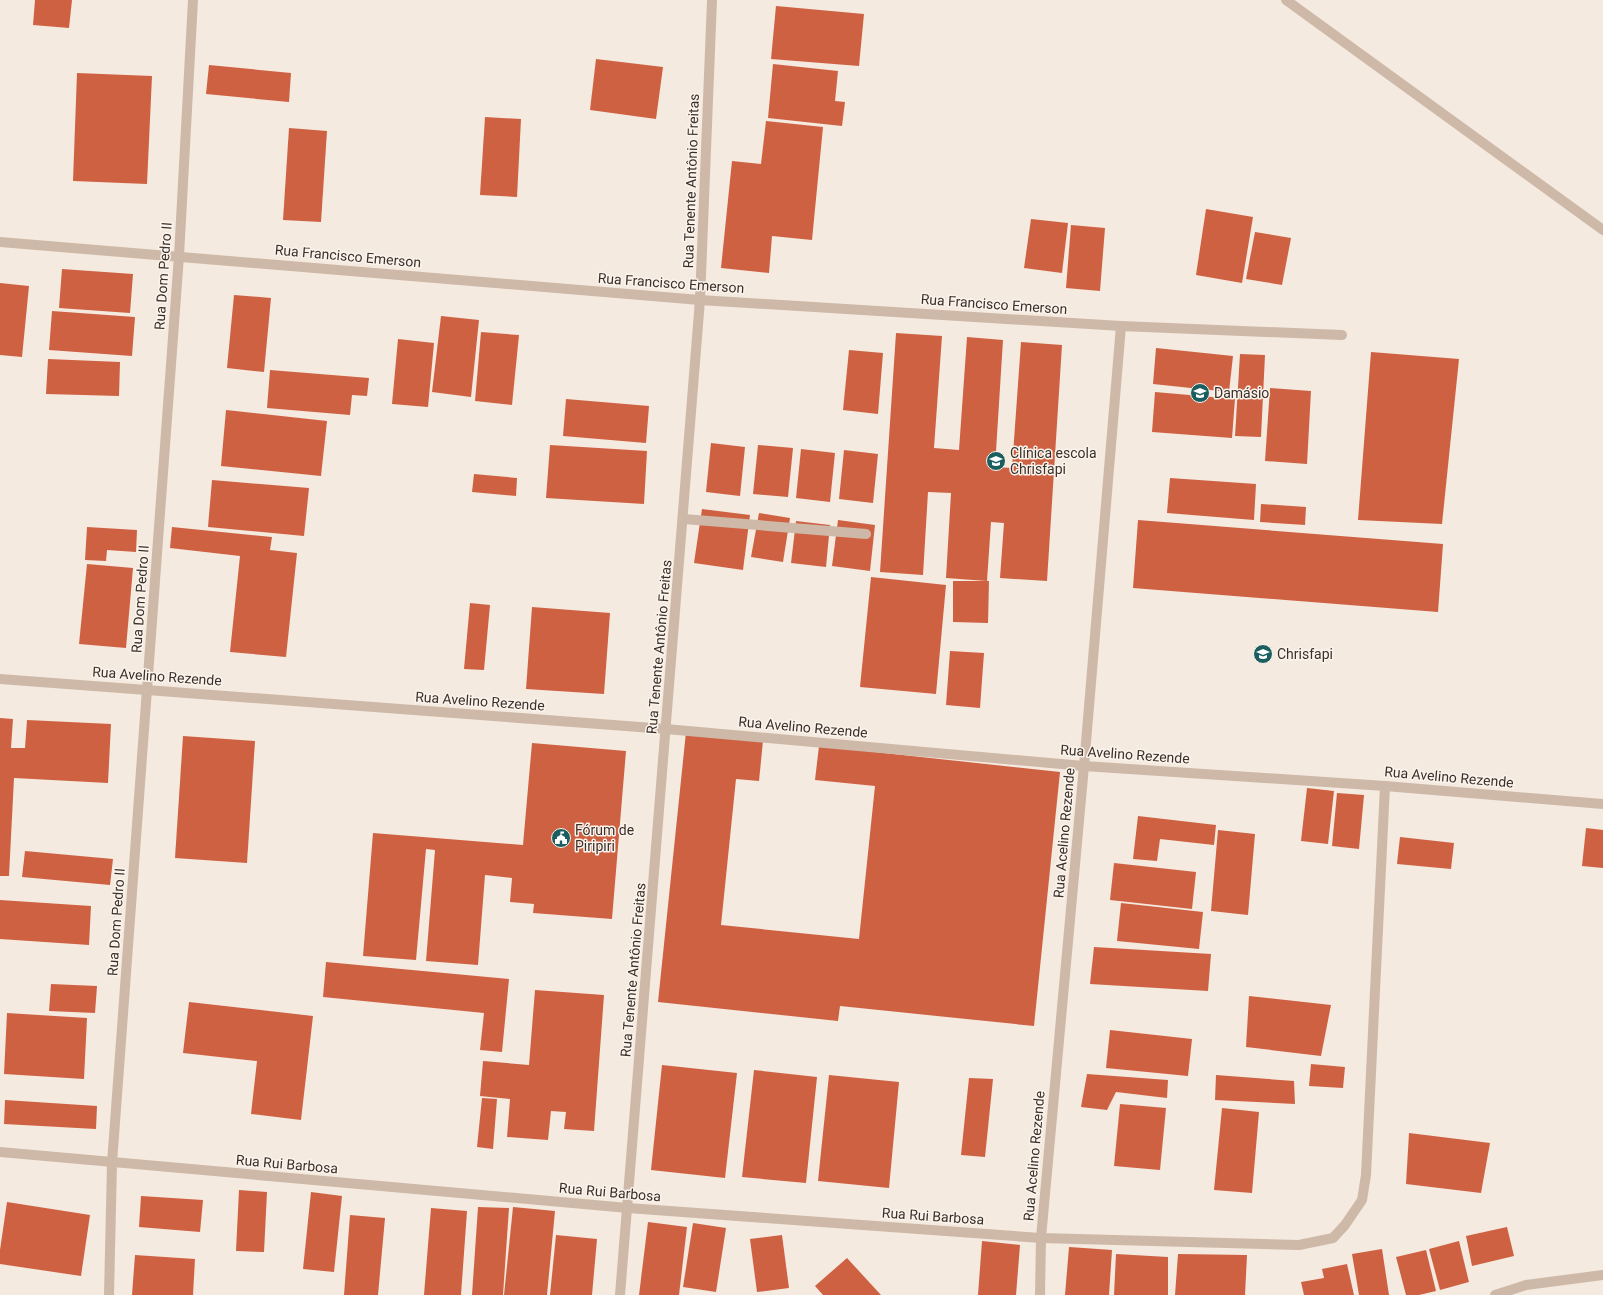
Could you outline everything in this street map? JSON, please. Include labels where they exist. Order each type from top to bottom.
[{"type":"street","name":"Rua Dom Pedro II","points":[[108,1295],[112,1163],[179,256],[193,0]]},
{"type":"street","name":"Rua Tenente Antônio Freitas","points":[[620,1295],[684,519],[700,300],[712,0]]},
{"type":"street","points":[[1286,0],[1603,230]]},
{"type":"street","name":"Rua Francisco Emerson","points":[[0,242],[700,300],[1121,326],[1342,335]]},
{"type":"street","name":"Rua Acelino Rezende","points":[[1040,1295],[1041,1238],[1084,766],[1121,326]]},
{"type":"street","points":[[684,519],[866,534]]},
{"type":"street","name":"Rua Avelino Rezende","points":[[0,679],[666,729],[1084,766],[1385,786],[1603,804]]},
{"type":"street","name":"Rua Rui Barbosa","points":[[0,1152],[628,1208],[1041,1238],[1298,1245],[1333,1238],[1345,1225],[1362,1200],[1366,1175],[1385,786]]},
{"type":"street","points":[[1495,1295],[1526,1285],[1603,1275]]},
{"type":"building","points":[[35,0],[72,0],[69,28],[33,25]]},
{"type":"building","points":[[776,6],[864,14],[859,66],[771,59]]},
{"type":"building","points":[[596,59],[663,67],[656,119],[590,110]]},
{"type":"building","points":[[773,64],[838,71],[835,101],[845,102],[842,126],[768,118]]},
{"type":"building","points":[[209,65],[291,73],[289,102],[206,94]]},
{"type":"building","points":[[77,73],[152,76],[147,184],[73,181]]},
{"type":"building","points":[[485,117],[521,119],[517,197],[480,195]]},
{"type":"building","points":[[766,121],[823,127],[812,240],[772,236],[769,273],[721,268],[732,161],[761,164]]},
{"type":"building","points":[[289,128],[327,131],[321,222],[283,220]]},
{"type":"building","points":[[1206,209],[1253,217],[1242,283],[1196,275]]},
{"type":"building","points":[[1031,219],[1068,223],[1062,273],[1024,268]]},
{"type":"building","points":[[1071,225],[1105,228],[1100,291],[1066,288]]},
{"type":"building","points":[[1255,232],[1291,238],[1282,285],[1246,279]]},
{"type":"building","points":[[62,269],[133,274],[130,313],[59,308]]},
{"type":"building","points":[[0,283],[29,286],[22,357],[0,355]]},
{"type":"building","points":[[234,295],[271,298],[264,372],[227,368]]},
{"type":"building","points":[[52,311],[135,317],[132,356],[49,350]]},
{"type":"building","points":[[441,316],[479,320],[471,397],[432,392]]},
{"type":"building","points":[[481,332],[519,335],[512,405],[475,401]]},
{"type":"building","points":[[896,333],[942,336],[934,448],[959,450],[967,337],[1003,340],[995,467],[1012,468],[1021,342],[1062,345],[1047,581],[1000,578],[1004,523],[991,522],[987,581],[946,578],[951,493],[928,492],[923,575],[880,572]]},
{"type":"building","points":[[398,339],[434,343],[428,407],[392,404]]},
{"type":"building","points":[[1156,348],[1233,356],[1229,392],[1153,384]]},
{"type":"building","points":[[849,350],[883,353],[878,414],[843,410]]},
{"type":"building","points":[[1371,352],[1459,359],[1442,524],[1358,520]]},
{"type":"building","points":[[1240,354],[1265,355],[1261,437],[1235,436]]},
{"type":"building","points":[[48,359],[120,362],[119,396],[46,394]]},
{"type":"building","points":[[270,370],[369,378],[367,396],[352,395],[350,415],[267,408]]},
{"type":"building","points":[[1270,388],[1311,391],[1307,464],[1265,461]]},
{"type":"building","points":[[1155,392],[1235,399],[1232,438],[1152,432]]},
{"type":"building","points":[[566,399],[649,406],[646,443],[563,436]]},
{"type":"building","points":[[226,410],[327,421],[321,476],[221,466]]},
{"type":"building","points":[[711,443],[745,447],[740,496],[706,492]]},
{"type":"building","points":[[550,445],[647,451],[644,504],[546,498]]},
{"type":"building","points":[[758,445],[793,448],[788,497],[753,494]]},
{"type":"building","points":[[801,449],[835,453],[830,502],[796,498]]},
{"type":"building","points":[[844,450],[878,454],[873,503],[839,499]]},
{"type":"building","points":[[474,474],[517,478],[516,496],[472,492]]},
{"type":"building","points":[[1170,478],[1256,484],[1254,520],[1167,513]]},
{"type":"building","points":[[212,480],[309,488],[304,536],[208,527]]},
{"type":"building","points":[[1261,504],[1306,507],[1305,525],[1260,522]]},
{"type":"building","points":[[702,509],[750,515],[743,570],[694,563]]},
{"type":"building","points":[[759,513],[790,518],[783,562],[751,557]]},
{"type":"building","points":[[838,520],[875,525],[870,571],[832,566]]},
{"type":"building","points":[[1138,520],[1443,544],[1438,612],[1133,588]]},
{"type":"building","points":[[796,521],[830,525],[826,567],[791,563]]},
{"type":"building","points":[[87,527],[137,530],[136,552],[107,550],[106,561],[85,560]]},
{"type":"building","points":[[172,527],[272,537],[270,550],[297,553],[286,657],[230,652],[240,556],[170,548]]},
{"type":"building","points":[[87,564],[133,568],[126,648],[79,644]]},
{"type":"building","points":[[871,577],[946,585],[936,694],[860,687]]},
{"type":"building","points":[[953,581],[989,581],[988,623],[953,622]]},
{"type":"building","points":[[470,603],[490,605],[484,670],[464,669]]},
{"type":"building","points":[[532,607],[610,613],[604,694],[526,689]]},
{"type":"building","points":[[950,651],[984,653],[980,708],[946,705]]},
{"type":"building","points":[[0,718],[13,719],[11,748],[25,748],[27,720],[111,724],[108,783],[14,778],[9,876],[0,876]]},
{"type":"building","points":[[686,732],[763,741],[759,781],[736,779],[721,925],[859,939],[875,786],[815,780],[819,746],[1060,772],[1034,1026],[840,1006],[838,1021],[658,1002]]},
{"type":"building","points":[[183,736],[255,741],[247,863],[175,858]]},
{"type":"building","points":[[532,743],[626,751],[612,919],[533,913],[534,904],[510,902],[512,878],[485,875],[478,965],[426,961],[435,850],[426,849],[416,960],[363,956],[373,833],[523,845]]},
{"type":"building","points":[[1307,788],[1334,791],[1328,844],[1301,841]]},
{"type":"building","points":[[1337,793],[1364,795],[1359,849],[1332,846]]},
{"type":"building","points":[[1138,816],[1216,825],[1214,845],[1160,839],[1157,861],[1133,859]]},
{"type":"building","points":[[1586,828],[1603,830],[1603,868],[1582,866]]},
{"type":"building","points":[[1218,830],[1255,834],[1248,915],[1211,911]]},
{"type":"building","points":[[1400,837],[1454,843],[1451,869],[1397,864]]},
{"type":"building","points":[[25,851],[113,859],[110,885],[22,877]]},
{"type":"building","points":[[1114,863],[1196,872],[1192,909],[1110,900]]},
{"type":"building","points":[[0,900],[91,906],[89,945],[0,939]]},
{"type":"building","points":[[1121,903],[1203,912],[1199,949],[1117,941]]},
{"type":"building","points":[[1094,947],[1211,954],[1208,991],[1090,984]]},
{"type":"building","points":[[326,962],[509,979],[502,1052],[480,1050],[484,1013],[323,997]]},
{"type":"building","points":[[51,984],[97,986],[95,1013],[49,1011]]},
{"type":"building","points":[[535,990],[604,995],[594,1131],[564,1129],[566,1112],[551,1111],[548,1140],[507,1137],[510,1099],[480,1096],[483,1061],[529,1065]]},
{"type":"building","points":[[1249,996],[1331,1005],[1321,1056],[1246,1047]]},
{"type":"building","points":[[189,1002],[313,1016],[301,1120],[251,1114],[257,1061],[183,1053]]},
{"type":"building","points":[[7,1013],[87,1018],[84,1079],[4,1074]]},
{"type":"building","points":[[1110,1030],[1192,1039],[1188,1076],[1106,1068]]},
{"type":"building","points":[[1311,1064],[1345,1067],[1343,1088],[1309,1086]]},
{"type":"building","points":[[662,1065],[737,1073],[725,1178],[651,1170]]},
{"type":"building","points":[[754,1070],[817,1077],[806,1183],[742,1177]]},
{"type":"building","points":[[1087,1074],[1168,1080],[1167,1098],[1116,1092],[1107,1110],[1081,1107]]},
{"type":"building","points":[[829,1075],[899,1082],[889,1188],[818,1181]]},
{"type":"building","points":[[1216,1075],[1294,1081],[1295,1104],[1215,1100]]},
{"type":"building","points":[[969,1078],[993,1079],[985,1157],[961,1155]]},
{"type":"building","points":[[482,1098],[497,1099],[493,1149],[477,1147]]},
{"type":"building","points":[[5,1100],[97,1106],[96,1129],[4,1124]]},
{"type":"building","points":[[1120,1104],[1166,1108],[1160,1170],[1114,1166]]},
{"type":"building","points":[[1222,1108],[1259,1112],[1252,1193],[1214,1190]]},
{"type":"building","points":[[1409,1133],[1490,1143],[1481,1193],[1406,1184]]},
{"type":"building","points":[[239,1190],[267,1192],[264,1252],[236,1251]]},
{"type":"building","points":[[311,1192],[342,1196],[334,1272],[303,1269]]},
{"type":"building","points":[[141,1196],[203,1200],[200,1232],[139,1227]]},
{"type":"building","points":[[7,1202],[90,1215],[81,1276],[0,1264],[0,1250]]},
{"type":"building","points":[[478,1207],[509,1208],[503,1295],[472,1295]]},
{"type":"building","points":[[513,1207],[555,1211],[547,1295],[504,1295]]},
{"type":"building","points":[[431,1208],[467,1211],[461,1295],[424,1295]]},
{"type":"building","points":[[350,1215],[385,1218],[378,1295],[344,1295]]},
{"type":"building","points":[[648,1222],[687,1227],[679,1295],[639,1295]]},
{"type":"building","points":[[693,1223],[726,1228],[716,1292],[683,1287]]},
{"type":"building","points":[[1507,1227],[1514,1256],[1472,1266],[1466,1236]]},
{"type":"building","points":[[556,1235],[597,1239],[592,1295],[550,1295]]},
{"type":"building","points":[[782,1235],[789,1288],[757,1292],[750,1239]]},
{"type":"building","points":[[982,1241],[1020,1245],[1016,1295],[978,1295]]},
{"type":"building","points":[[1459,1241],[1469,1282],[1440,1290],[1429,1249]]},
{"type":"building","points":[[1069,1247],[1112,1250],[1109,1295],[1065,1295]]},
{"type":"building","points":[[1382,1249],[1389,1295],[1359,1295],[1352,1254]]},
{"type":"building","points":[[1426,1250],[1436,1291],[1419,1295],[1406,1295],[1396,1257]]},
{"type":"building","points":[[1116,1254],[1168,1257],[1168,1295],[1114,1295]]},
{"type":"building","points":[[1178,1254],[1247,1255],[1245,1295],[1175,1295]]},
{"type":"building","points":[[135,1255],[195,1259],[193,1295],[132,1295]]},
{"type":"building","points":[[847,1258],[881,1295],[823,1295],[815,1286]]},
{"type":"building","points":[[1347,1264],[1354,1295],[1304,1295],[1301,1282],[1324,1278],[1322,1269]]},
{"type":"place","name":"Damásio","points":[[1200,393]]},
{"type":"place","name":"Clínica escola Chrisfapi","points":[[996,461]]},
{"type":"place","name":"Chrisfapi","points":[[1263,654]]},
{"type":"place","name":"Fórum de Piripiri","points":[[561,838]]}]
